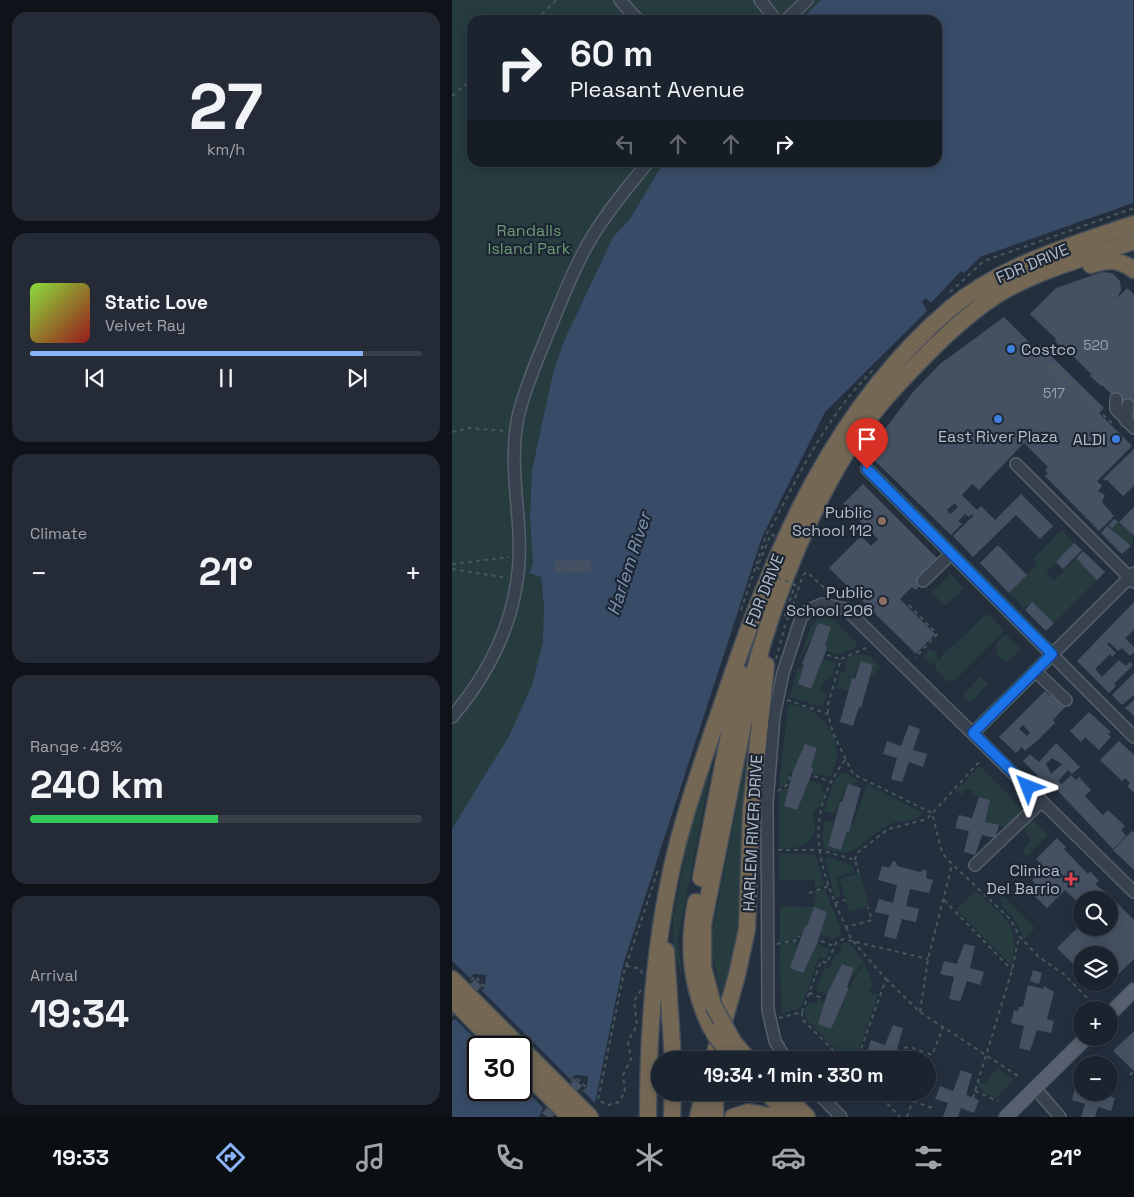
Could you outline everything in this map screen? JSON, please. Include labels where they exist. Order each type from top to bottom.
[{"type":"highway","name":"FDR DRIVE","points":[[666,909],[681,831],[754,613],[795,518],[825,460],[860,404],[903,355],[952,308],[999,275],[1037,258],[1134,224]]},
{"type":"highway","name":"FDR DRIVE","points":[[777,604],[789,570],[831,481],[863,427],[915,366],[975,310],[1001,292],[1031,278],[1134,241]]},
{"type":"highway","points":[[975,310],[1040,283],[1104,260],[1117,261],[1134,270]]},
{"type":"highway","points":[[741,1051],[734,1043],[713,1005],[702,960],[703,924],[750,690],[759,654],[777,604]]},
{"type":"highway","name":"HARLEM RIVER DRIVE","points":[[716,1051],[745,944],[748,913],[751,811],[759,721],[777,604]]},
{"type":"highway","points":[[728,1051],[711,1028],[694,982],[690,935],[754,613]]},
{"type":"highway","points":[[666,909],[667,980],[671,1051]]},
{"type":"highway","points":[[648,1117],[653,996],[658,950],[666,909]]},
{"type":"highway","points":[[458,977],[590,1117]]},
{"type":"highway","points":[[452,999],[488,1036]]},
{"type":"highway","points":[[532,1079],[570,1117]]},
{"type":"highway","points":[[672,1117],[673,1101]]},
{"type":"highway","points":[[698,1117],[702,1101]]},
{"type":"highway","points":[[715,1101],[715,1117]]},
{"type":"highway","points":[[780,1101],[799,1114]]},
{"type":"highway","points":[[789,1101],[799,1114]]},
{"type":"highway","points":[[733,1117],[748,1112],[774,1117]]},
{"type":"main road","points":[[1118,1006],[1134,990]]},
{"type":"main road","points":[[1006,1117],[1078,1046]]},
{"type":"street","points":[[620,0],[634,15]]},
{"type":"street","points":[[760,0],[772,15]]},
{"type":"street","points":[[791,15],[807,0]]},
{"type":"street","points":[[452,717],[475,688],[498,649],[508,623],[518,580],[519,556],[514,456],[518,415],[532,372],[583,253],[605,216],[644,167]]},
{"type":"street","points":[[973,733],[1132,578],[1016,464]]},
{"type":"street","points":[[867,469],[1134,737]]},
{"type":"street","points":[[923,581],[951,554]]},
{"type":"street","points":[[781,1051],[775,1041],[768,1010],[767,803],[774,716],[783,673],[801,618],[807,611],[822,604],[846,609],[1134,892]]},
{"type":"street","points":[[1035,671],[1066,700]]},
{"type":"street","points":[[975,865],[1042,801]]},
{"type":"street","points":[[1035,1088],[1060,1117]]},
{"type":"street","points":[[826,1101],[841,1117]]},
{"type":"path","points":[[541,15],[556,0]]},
{"type":"path","points":[[452,96],[467,83]]},
{"type":"path","points":[[1091,223],[1134,208]]},
{"type":"path","points":[[1068,380],[1062,380],[1051,365],[1068,380],[1112,423]]},
{"type":"path","points":[[452,432],[469,428],[516,432]]},
{"type":"path","points":[[775,536],[771,534],[757,568],[795,585],[784,618],[788,619],[803,574],[807,572],[846,609]]},
{"type":"path","points":[[452,564],[519,556]]},
{"type":"path","points":[[452,570],[518,580]]},
{"type":"path","points":[[909,605],[938,634],[915,658]]},
{"type":"path","points":[[827,655],[842,659],[866,648]]},
{"type":"path","points":[[842,659],[828,704],[828,714],[845,760],[853,774],[932,813],[942,852],[952,864],[1010,919],[1020,937],[1040,958],[1065,975],[1090,1001]]},
{"type":"path","points":[[787,700],[828,714]]},
{"type":"path","points":[[845,760],[830,782],[818,826],[817,842],[828,885],[851,939],[886,979],[920,1012],[1021,1078]]},
{"type":"path","points":[[858,874],[854,860],[856,854],[888,829],[927,819],[979,762]]},
{"type":"path","points":[[778,791],[786,786],[792,772]]},
{"type":"path","points":[[814,776],[830,782]]},
{"type":"path","points":[[778,850],[820,850],[854,860]]},
{"type":"path","points":[[920,1012],[928,959],[952,864]]},
{"type":"path","points":[[809,892],[828,885]]},
{"type":"path","points":[[943,899],[1012,970]]},
{"type":"path","points":[[835,903],[845,900]]},
{"type":"path","points":[[846,927],[872,920],[868,907]]},
{"type":"path","points":[[777,944],[798,940],[799,936]]},
{"type":"path","points":[[973,1098],[1012,970],[1020,937]]},
{"type":"path","points":[[834,1051],[802,1019],[802,1012],[821,961],[828,963],[834,946],[843,939],[851,939],[928,959]]},
{"type":"path","points":[[821,942],[834,946]]},
{"type":"path","points":[[458,977],[470,982],[475,976],[484,986],[480,991]]},
{"type":"path","points":[[860,1051],[886,979]]},
{"type":"path","points":[[809,993],[822,998]]},
{"type":"path","points":[[779,1018],[802,1012]]},
{"type":"path","points":[[934,1051],[943,1027]]},
{"type":"path","points":[[904,1048],[910,1047],[920,1051]]},
{"type":"path","points":[[1130,1075],[1134,1071]]},
{"type":"path","points":[[975,1091],[998,1101]]},
{"type":"path","points":[[885,1101],[900,1117]]},
{"type":"path","points":[[907,1117],[913,1101],[935,1109]]},
{"type":"green space","name":"Randalls Island Park","points":[[452,0],[821,0],[806,15],[467,15],[467,167],[661,167],[630,219],[613,237],[564,341],[553,373],[532,470],[530,517],[533,564],[529,573],[541,577],[544,617],[544,633],[538,667],[530,692],[507,739],[452,829]]},
{"type":"green space","points":[[1115,518],[1133,536],[1133,543],[1130,546],[1107,526]]},
{"type":"green space","points":[[1062,530],[1074,543],[1046,573],[1054,581],[1076,558],[1097,580],[1054,623],[1032,602],[1024,608],[1009,593],[1037,564],[1033,559]]},
{"type":"green space","points":[[950,574],[964,588],[945,606],[931,592]]},
{"type":"green space","points":[[986,614],[992,617],[1003,629],[1002,633],[954,681],[947,681],[935,668],[936,662],[930,665],[923,656],[930,649],[937,653],[937,661]]},
{"type":"green space","points":[[820,616],[834,620],[857,643],[856,647],[839,655],[826,651],[827,646],[825,645],[831,627],[818,623],[812,642],[810,641],[797,666],[811,626]]},
{"type":"green space","points":[[1006,635],[1021,649],[1007,663],[999,657],[996,649],[998,641]]},
{"type":"green space","points":[[855,655],[869,655],[881,667],[868,684],[873,665],[861,661],[848,690],[836,688],[841,672],[846,671],[846,659]]},
{"type":"green space","points":[[823,659],[836,663],[832,678],[829,678],[828,681],[824,680],[820,690],[827,693],[823,707],[790,697],[797,669],[804,665],[798,684],[810,689]]},
{"type":"green space","points":[[981,676],[988,684],[970,702],[962,695]]},
{"type":"green space","points":[[788,705],[807,709],[822,719],[832,734],[837,755],[831,775],[827,777],[812,773],[813,768],[811,767],[817,749],[805,744],[798,763],[796,763],[793,771],[791,771],[786,785],[779,788]]},
{"type":"green space","points":[[747,753],[742,821],[741,926],[722,1000],[712,954],[712,934]]},
{"type":"green space","points":[[714,754],[678,940],[682,977],[673,947],[673,920],[689,831]]},
{"type":"green space","points":[[980,766],[1026,813],[1011,829],[985,822],[990,800],[972,796],[973,791],[965,789],[962,795],[955,791]]},
{"type":"green space","points":[[846,773],[864,784],[856,782],[853,786],[848,784],[835,814],[824,811],[833,784],[840,774]]},
{"type":"green space","points":[[809,780],[823,784],[821,791],[825,792],[821,805],[813,812],[815,827],[813,835],[802,846],[779,849],[779,792],[790,787],[784,806],[796,810]]},
{"type":"green space","points":[[867,784],[921,812],[922,815],[916,819],[893,823],[883,828],[854,850],[836,852],[824,848],[822,836],[825,821],[833,822],[832,826],[834,827],[828,846],[841,850],[847,831],[849,831],[851,824],[854,823]]},
{"type":"green space","points":[[1029,816],[1048,835],[1027,856],[1022,851],[1032,840],[1021,827]]},
{"type":"green space","points":[[779,853],[816,855],[824,886],[815,888],[815,880],[779,880]]},
{"type":"green space","points":[[830,857],[851,865],[855,872],[836,877],[841,897],[838,898],[835,897],[825,860]]},
{"type":"green space","points":[[860,873],[869,906],[849,912],[839,879]]},
{"type":"green space","points":[[825,889],[840,927],[840,936],[830,941],[831,937],[820,936],[822,932],[805,926],[797,939],[780,943],[780,906],[814,907],[815,890]]},
{"type":"green space","points":[[976,891],[1002,915],[1012,930],[1014,951],[1011,965],[956,909]]},
{"type":"green space","points":[[1003,896],[1035,928],[1024,939],[1013,917],[1001,905],[1001,898]]},
{"type":"green space","points":[[798,941],[796,948],[812,956],[817,944],[830,949],[826,959],[819,957],[801,1008],[781,1014],[780,945]]},
{"type":"green space","points":[[849,943],[864,962],[858,968],[854,977],[851,976],[854,968],[842,964],[827,994],[816,990],[824,967],[830,969],[834,955],[840,954],[842,948],[838,946]]},
{"type":"green space","points":[[865,964],[874,986],[869,988],[872,995],[877,994],[877,998],[858,1051],[837,1051],[806,1019],[804,1012],[808,1002],[816,1004],[818,1000],[824,1002],[825,1006],[818,1024],[831,1029],[838,1010],[840,1011],[854,979]]},
{"type":"green space","points":[[998,1068],[1014,1080],[996,1098],[980,1090],[978,1086],[979,1082],[987,1084],[991,1074]]},
{"type":"water","name":"Harlem River","points":[[821,0],[1133,0],[1133,203],[980,257],[964,273],[961,271],[931,303],[925,298],[922,302],[927,311],[825,412],[762,537],[623,965],[592,1117],[452,1117],[452,829],[509,736],[532,685],[543,641],[544,605],[541,577],[529,573],[533,564],[530,517],[532,470],[553,373],[564,341],[613,237],[630,219],[661,167],[942,167],[942,15],[806,15]]},
{"type":"pier","points":[[452,961],[470,978],[474,974],[486,975],[485,987],[482,991],[527,1036],[472,1036],[455,1019],[452,1021]]},
{"type":"pier","points":[[532,1041],[570,1079],[575,1075],[588,1076],[587,1087],[583,1091],[597,1105],[595,1117],[539,1117],[543,1108],[532,1096]]},
{"type":"building","points":[[1102,272],[1112,273],[1120,281],[1121,290],[1117,298],[1127,288],[1134,294],[1134,411],[1128,405],[1125,408],[1090,376],[1091,374],[1067,350],[1065,352],[1055,341],[1056,339],[1030,314],[1056,288]]},
{"type":"building","name":"East River Plaza","points":[[1004,317],[1036,349],[1040,345],[1104,408],[1099,413],[1132,446],[1097,481],[1102,486],[1098,491],[1105,495],[1102,502],[1114,516],[1099,531],[1045,476],[1048,473],[1045,470],[1048,467],[1024,443],[979,490],[972,484],[962,495],[977,510],[981,506],[995,520],[1021,494],[1053,526],[1040,539],[1016,515],[973,557],[953,536],[973,516],[972,514],[969,517],[965,514],[958,521],[962,524],[951,535],[867,453],[913,392],[940,364]],"holes":[[[955,503],[958,507],[950,514],[947,510]]]},
{"type":"building","points":[[1134,449],[1134,486],[1123,496],[1107,480],[1103,479]]},
{"type":"building","points":[[863,484],[939,560],[916,590],[912,587],[900,599],[935,634],[916,654],[829,568],[861,536],[871,546],[878,539],[843,504]]},
{"type":"building","points":[[1134,507],[1134,536],[1119,522]]},
{"type":"building","points":[[1114,519],[1118,522],[1112,528],[1109,525]]},
{"type":"building","points":[[1107,526],[1131,546],[1122,554],[1101,533]]},
{"type":"building","points":[[1074,543],[1082,550],[1063,569],[1056,562]]},
{"type":"building","points":[[998,545],[1027,575],[1009,593],[980,563]]},
{"type":"building","points":[[1083,551],[1105,572],[1097,580],[1076,558]]},
{"type":"building","points":[[591,560],[591,572],[555,573],[554,561]]},
{"type":"building","points":[[1032,602],[1054,623],[1046,631],[1025,610]]},
{"type":"building","points":[[1134,602],[1134,630],[1125,638],[1134,647],[1134,652],[1130,656],[1122,648],[1118,651],[1109,642],[1107,644],[1116,653],[1112,657],[1110,654],[1095,669],[1102,677],[1119,660],[1126,666],[1130,662],[1133,665],[1114,684],[1116,686],[1109,693],[1077,661]]},
{"type":"building","points":[[818,623],[831,627],[825,645],[827,646],[826,651],[811,689],[798,684],[804,665],[802,664]]},
{"type":"building","points":[[861,661],[873,665],[861,708],[859,707],[853,726],[840,722],[852,678],[855,679]]},
{"type":"building","points":[[1134,673],[1134,695],[1122,705],[1112,695]]},
{"type":"building","points":[[1045,691],[1050,696],[1054,692],[1065,707],[1053,720],[1055,723],[1025,751],[1022,747],[1016,753],[999,737]],"holes":[[[1023,725],[1030,733],[1027,736],[1019,729]]]},
{"type":"building","points":[[1134,700],[1134,716],[1125,708]]},
{"type":"building","points":[[1089,712],[1111,732],[1108,734],[1111,737],[1099,750],[1085,737],[1081,742],[1070,731]]},
{"type":"building","points":[[909,725],[920,729],[913,750],[927,754],[923,767],[909,762],[902,782],[891,779],[897,758],[883,754],[887,741],[901,746]]},
{"type":"building","points":[[1119,741],[1134,755],[1134,793],[1127,786],[1130,783],[1125,778],[1122,781],[1100,760]]},
{"type":"building","points":[[1056,743],[1080,767],[1072,774],[1068,770],[1058,781],[1062,784],[1071,775],[1076,780],[1079,777],[1091,790],[1085,796],[1097,809],[1103,815],[1108,810],[1125,826],[1121,830],[1126,836],[1113,849],[1057,790],[1054,792],[1023,761],[1030,754],[1039,762]],"holes":[[[1052,758],[1062,764],[1051,774],[1046,764]]]},
{"type":"building","points":[[805,744],[817,748],[811,767],[813,768],[812,773],[797,810],[784,806],[793,771]]},
{"type":"building","points":[[848,784],[861,788],[849,832],[847,831],[841,850],[828,846],[840,802],[842,802]]},
{"type":"building","points":[[979,797],[990,800],[985,822],[999,825],[995,838],[982,835],[975,855],[964,852],[969,831],[955,828],[959,815],[972,818]]},
{"type":"building","points":[[1132,831],[1134,832],[1134,870],[1113,850]]},
{"type":"building","points":[[1057,838],[1066,847],[1064,849],[1088,874],[1090,871],[1099,881],[1095,884],[1104,891],[1073,891],[1073,898],[1065,890],[1047,908],[1028,890],[1035,884],[1032,880],[1038,875],[1041,878],[1050,870],[1046,866],[1045,868],[1036,859]]},
{"type":"building","points":[[893,861],[896,862],[897,866],[920,872],[925,869],[927,872],[926,878],[933,880],[929,893],[910,889],[906,906],[919,909],[916,922],[902,919],[896,939],[884,936],[889,915],[875,912],[879,899],[893,903],[897,885],[878,880],[882,866],[889,868]]},
{"type":"building","points":[[1118,904],[1134,920],[1134,959],[1118,975],[1118,946],[1073,946],[1073,964],[1057,948],[1073,932],[1073,936],[1118,936]]},
{"type":"building","points":[[814,907],[827,912],[817,944],[803,973],[790,968]]},
{"type":"building","points":[[964,944],[975,946],[970,968],[984,972],[980,985],[967,981],[960,1001],[949,999],[954,977],[940,974],[944,961],[957,964]]},
{"type":"building","points":[[842,964],[854,968],[847,987],[849,988],[831,1029],[818,1024],[827,994]]},
{"type":"building","points":[[1033,970],[1042,973],[1039,984],[1030,981]]},
{"type":"building","points":[[475,979],[482,986],[452,1017],[452,1003]]},
{"type":"building","points":[[1028,985],[1043,989],[1044,986],[1054,992],[1047,1019],[1054,1021],[1051,1033],[1037,1030],[1030,1051],[1019,1048],[1024,1026],[1011,1023],[1014,1010],[1018,1011],[1019,1007],[1023,1007]]},
{"type":"building","points":[[893,1025],[903,1028],[897,1049],[902,1051],[868,1051],[871,1040],[885,1045]]},
{"type":"building","points":[[1134,1031],[1134,1071],[1113,1051]]},
{"type":"building","points":[[961,1070],[972,1074],[966,1095],[979,1100],[974,1113],[961,1108],[958,1117],[943,1117],[948,1103],[936,1099],[940,1086],[953,1091]]},
{"type":"building","points":[[575,1079],[582,1086],[552,1117],[547,1117],[542,1113]]},
{"type":"building","points":[[1075,1101],[1114,1101],[1111,1111],[1098,1107],[1095,1117],[1081,1117],[1085,1104]]},
{"type":"place","name":"Costco","points":[[1011,349]]},
{"type":"place","name":"East River Plaza","points":[[998,419]]},
{"type":"place","name":"ALDI","points":[[1116,439]]},
{"type":"place","name":"Public School 112","points":[[882,521]]},
{"type":"place","name":"Public School 206","points":[[883,601]]},
{"type":"place","name":"Clinica Del Barrio","points":[[1071,879]]},
{"type":"route","points":[[867,469],[1052,654],[973,733],[1028,787]]}]
